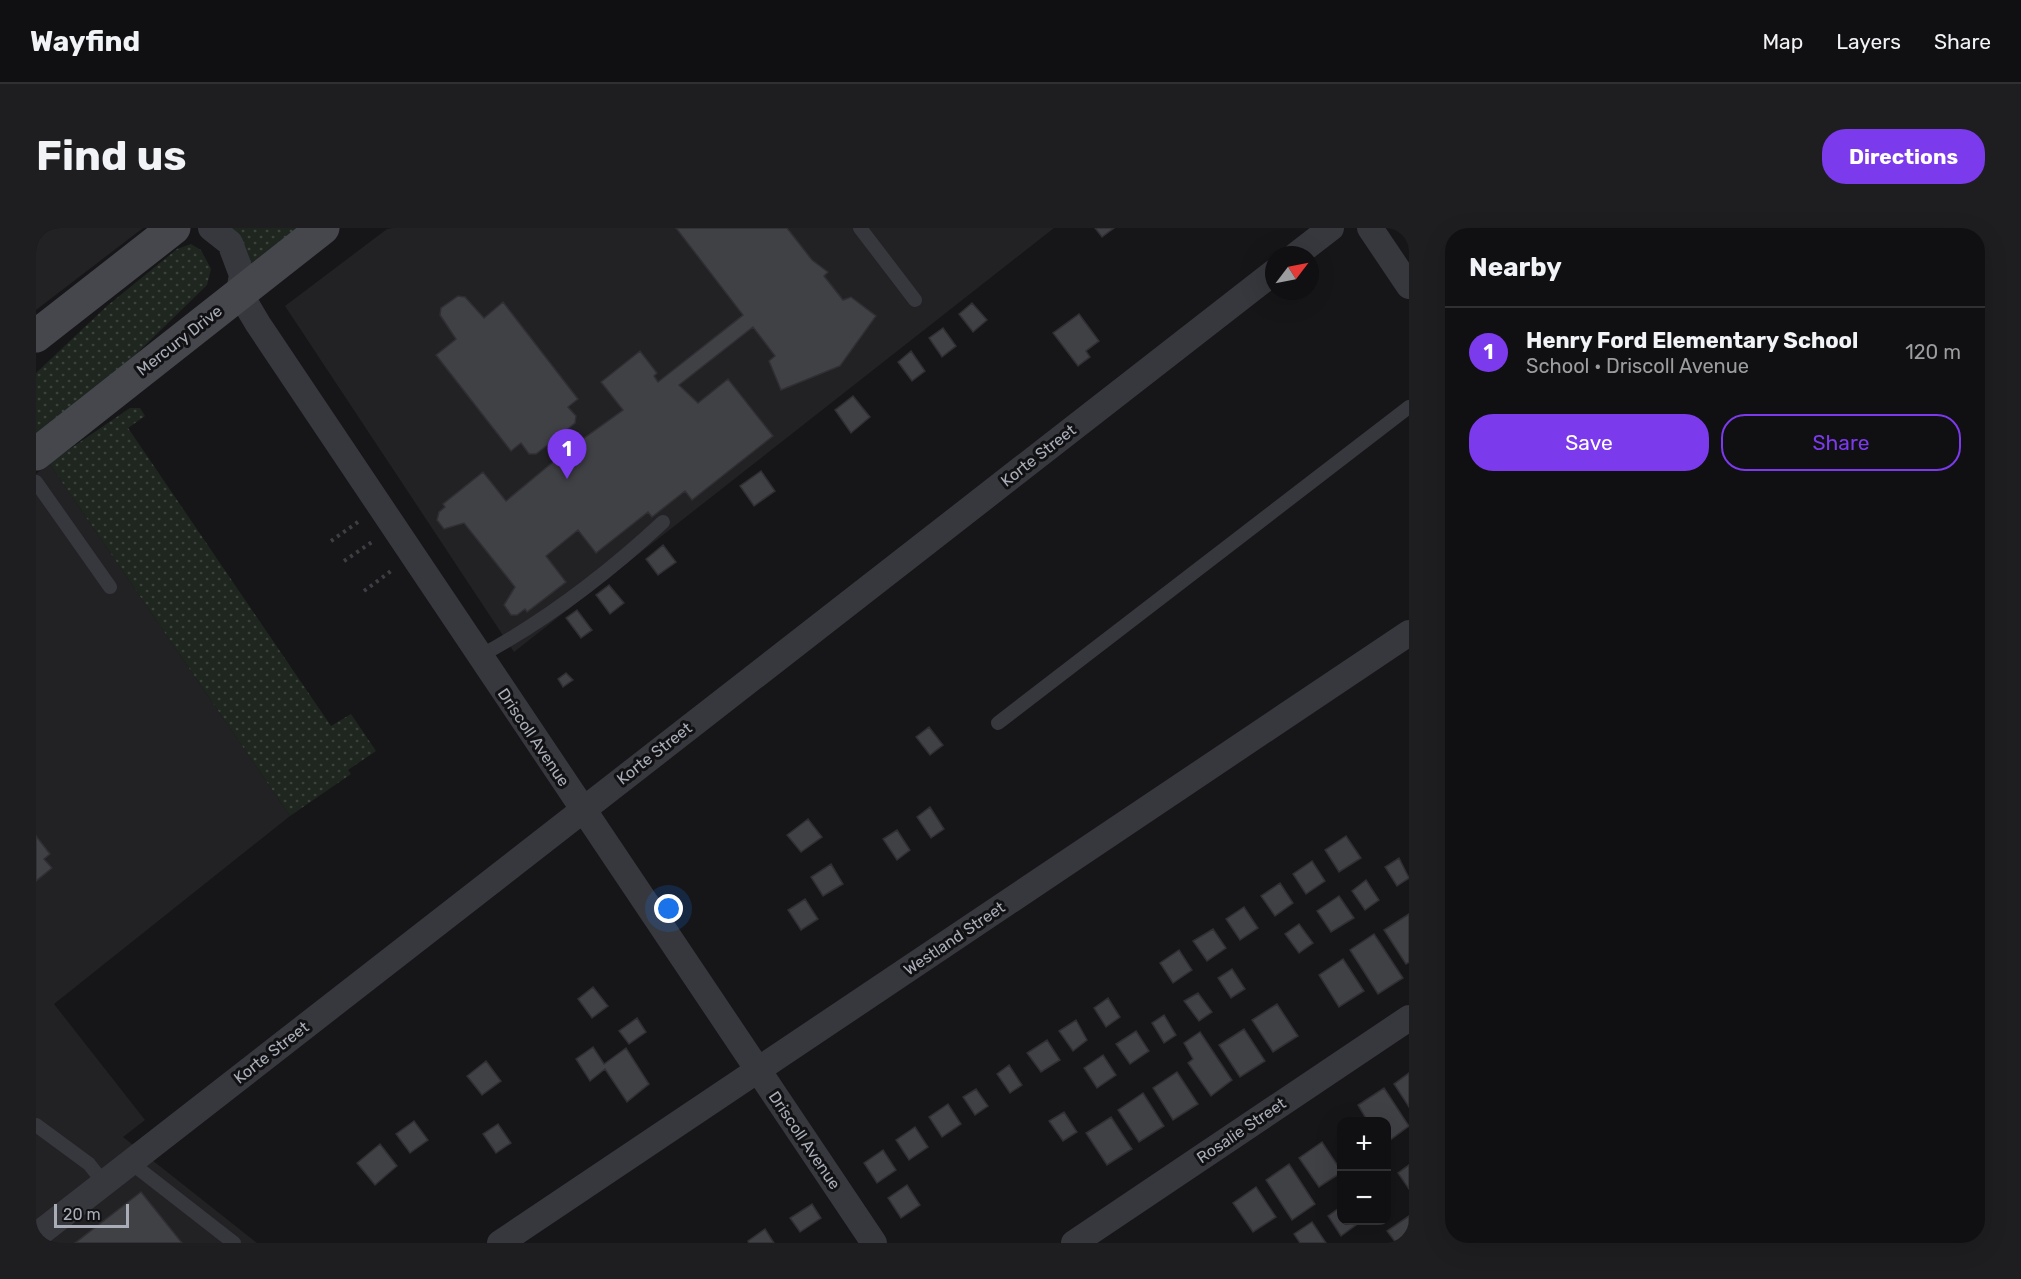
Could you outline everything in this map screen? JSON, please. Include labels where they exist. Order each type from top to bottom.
[{"type":"street","points":[[211,228],[230,243],[242,275],[239,292]]},
{"type":"street","name":"Mercury Drive","points":[[36,454],[323,228]]},
{"type":"street","points":[[1308,246],[1331,228]]},
{"type":"street","points":[[1370,228],[1409,286]]},
{"type":"street","points":[[36,336],[169,230]]},
{"type":"street","name":"Korte Street","points":[[36,1236],[1265,279]]},
{"type":"street","name":"Driscoll Avenue","points":[[239,292],[874,1243]]},
{"type":"street","name":"Westland Street","points":[[500,1243],[1409,633]]},
{"type":"street","name":"Rosalie Street","points":[[1074,1243],[1409,1017]]},
{"type":"lane","points":[[860,228],[915,300]]},
{"type":"lane","points":[[998,723],[1409,407]]},
{"type":"lane","points":[[36,482],[110,587]]},
{"type":"lane","points":[[480,656],[534,624],[637,546],[663,522]]},
{"type":"lane","points":[[36,1125],[88,1164],[104,1183]]},
{"type":"lane","points":[[130,1162],[234,1243]]},
{"type":"path","points":[[331,541],[358,522]]},
{"type":"path","points":[[344,561],[372,542]]},
{"type":"path","points":[[364,591],[391,571]]},
{"type":"shaded area","points":[[36,228],[143,228],[36,310]]},
{"type":"shaded area","points":[[231,228],[313,228],[268,263],[246,266]]},
{"type":"shaded area","points":[[1054,228],[514,652],[285,306],[387,229]]},
{"type":"shaded area","points":[[191,244],[201,250],[211,269],[207,285],[83,406],[36,440],[36,373],[107,306],[177,249]]},
{"type":"shaded area","points":[[130,408],[140,408],[145,416],[128,428],[331,726],[351,714],[376,751],[348,770],[351,774],[290,816],[49,463]]},
{"type":"shaded area","points":[[49,463],[290,816],[54,1004],[145,1120],[123,1137],[257,1243],[36,1243],[36,474]]},
{"type":"building","points":[[676,228],[787,228],[812,260],[828,272],[824,276],[843,300],[851,297],[876,316],[840,366],[781,390],[769,361],[775,356],[753,327],[679,385],[698,403],[728,379],[773,436],[692,500],[685,491],[652,517],[648,512],[596,553],[578,530],[546,556],[566,582],[527,612],[525,609],[517,615],[511,615],[504,605],[515,587],[464,523],[444,529],[437,520],[439,512],[445,507],[443,504],[483,472],[506,501],[559,457],[549,444],[536,454],[529,454],[521,443],[511,451],[436,355],[456,339],[440,315],[441,308],[458,296],[465,297],[484,318],[503,302],[578,399],[568,407],[576,416],[575,423],[563,433],[573,446],[623,410],[601,382],[640,351],[657,373],[654,376],[658,382],[743,315]]},
{"type":"building","points":[[1095,228],[1114,228],[1102,237]]},
{"type":"building","points":[[972,303],[987,320],[973,332],[959,314]]},
{"type":"building","points":[[1079,314],[1099,341],[1086,351],[1090,357],[1078,366],[1053,333]]},
{"type":"building","points":[[943,328],[956,346],[942,357],[929,338]]},
{"type":"building","points":[[911,351],[925,371],[912,381],[898,362]]},
{"type":"building","points":[[853,396],[870,417],[851,433],[835,410]]},
{"type":"building","points":[[761,471],[775,491],[754,506],[740,486]]},
{"type":"building","points":[[663,545],[676,562],[658,575],[646,559]]},
{"type":"building","points":[[609,585],[624,603],[610,614],[596,595]]},
{"type":"building","points":[[577,610],[592,630],[581,638],[566,618]]},
{"type":"building","points":[[566,673],[573,680],[563,687],[558,679]]},
{"type":"building","points":[[929,727],[943,745],[930,755],[916,737]]},
{"type":"building","points":[[930,807],[944,829],[931,838],[917,817]]},
{"type":"building","points":[[808,819],[822,837],[801,852],[787,835]]},
{"type":"building","points":[[897,830],[910,850],[897,860],[883,839]]},
{"type":"building","points":[[36,836],[50,854],[44,859],[52,868],[36,881]]},
{"type":"building","points":[[1346,836],[1361,858],[1339,872],[1325,850]]},
{"type":"building","points":[[1399,858],[1409,878],[1397,886],[1385,867]]},
{"type":"building","points":[[1312,861],[1325,881],[1306,894],[1293,874]]},
{"type":"building","points":[[831,864],[843,884],[823,896],[811,877]]},
{"type":"building","points":[[1366,880],[1379,900],[1365,910],[1352,891]]},
{"type":"building","points":[[1280,883],[1293,903],[1275,916],[1261,896]]},
{"type":"building","points":[[1339,896],[1354,918],[1331,932],[1317,911]]},
{"type":"building","points":[[805,899],[818,919],[801,930],[788,910]]},
{"type":"building","points":[[1244,907],[1258,928],[1240,940],[1226,919]]},
{"type":"building","points":[[1409,914],[1409,962],[1406,964],[1384,930]]},
{"type":"building","points":[[1299,924],[1313,943],[1299,953],[1285,934]]},
{"type":"building","points":[[1213,929],[1226,948],[1207,961],[1193,941]]},
{"type":"building","points":[[1374,934],[1403,978],[1378,994],[1350,950]]},
{"type":"building","points":[[1179,950],[1192,970],[1173,983],[1160,963]]},
{"type":"building","points":[[1343,959],[1364,991],[1339,1007],[1319,975]]},
{"type":"building","points":[[1232,969],[1245,989],[1231,998],[1218,978]]},
{"type":"building","points":[[593,987],[608,1006],[592,1018],[578,999]]},
{"type":"building","points":[[1198,993],[1212,1012],[1199,1021],[1184,1001]]},
{"type":"building","points":[[1108,998],[1120,1017],[1106,1027],[1094,1008]]},
{"type":"building","points":[[1277,1004],[1298,1036],[1273,1052],[1252,1020]]},
{"type":"building","points":[[1164,1015],[1176,1035],[1164,1043],[1152,1023]]},
{"type":"building","points":[[637,1018],[646,1032],[629,1044],[619,1031]]},
{"type":"building","points":[[1076,1020],[1087,1040],[1073,1051],[1059,1031]]},
{"type":"building","points":[[1244,1029],[1265,1061],[1240,1077],[1219,1045]]},
{"type":"building","points":[[1136,1031],[1149,1051],[1130,1064],[1116,1044]]},
{"type":"building","points":[[1200,1032],[1232,1080],[1211,1096],[1188,1063],[1193,1059],[1184,1043]]},
{"type":"building","points":[[1047,1040],[1060,1060],[1041,1072],[1027,1053]]},
{"type":"building","points":[[593,1047],[604,1064],[626,1048],[649,1084],[627,1102],[605,1069],[590,1081],[576,1059]]},
{"type":"building","points":[[1103,1055],[1116,1075],[1097,1088],[1084,1068]]},
{"type":"building","points":[[486,1061],[501,1081],[482,1095],[467,1076]]},
{"type":"building","points":[[1009,1065],[1022,1085],[1010,1093],[997,1074]]},
{"type":"building","points":[[1177,1072],[1198,1104],[1173,1120],[1153,1088]]},
{"type":"building","points":[[1409,1073],[1409,1107],[1394,1084]]},
{"type":"building","points":[[1384,1088],[1409,1126],[1391,1139],[1391,1117],[1365,1117],[1358,1105]]},
{"type":"building","points":[[976,1089],[988,1106],[975,1115],[963,1097]]},
{"type":"building","points":[[1143,1093],[1164,1126],[1139,1142],[1118,1110]]},
{"type":"building","points":[[948,1104],[961,1124],[942,1137],[929,1117]]},
{"type":"building","points":[[1064,1112],[1077,1132],[1063,1141],[1049,1121]]},
{"type":"building","points":[[1111,1117],[1132,1149],[1107,1165],[1086,1133]]},
{"type":"building","points":[[414,1121],[428,1140],[410,1153],[396,1134]]},
{"type":"building","points":[[498,1124],[511,1143],[496,1153],[483,1134]]},
{"type":"building","points":[[915,1127],[928,1147],[909,1160],[896,1140]]},
{"type":"building","points":[[1322,1142],[1337,1164],[1337,1175],[1319,1187],[1299,1158]]},
{"type":"building","points":[[380,1144],[397,1166],[375,1185],[357,1163]]},
{"type":"building","points":[[883,1150],[896,1170],[877,1183],[864,1163]]},
{"type":"building","points":[[1289,1164],[1315,1204],[1292,1220],[1266,1180]]},
{"type":"building","points":[[1409,1165],[1409,1189],[1398,1173]]},
{"type":"building","points":[[907,1185],[920,1205],[901,1218],[888,1198]]},
{"type":"building","points":[[1256,1187],[1276,1217],[1253,1232],[1233,1203]]},
{"type":"building","points":[[141,1192],[182,1243],[75,1243]]},
{"type":"building","points":[[812,1204],[821,1218],[800,1232],[790,1218]]},
{"type":"building","points":[[1337,1210],[1337,1225],[1356,1225],[1341,1236],[1328,1216]]},
{"type":"building","points":[[1409,1216],[1409,1243],[1396,1243],[1387,1231]]},
{"type":"building","points":[[1312,1222],[1326,1243],[1300,1243],[1294,1234]]},
{"type":"building","points":[[765,1229],[774,1243],[749,1243],[748,1241]]},
{"type":"place","name":"Henry Ford Elementary School","points":[[567,479]]}]
